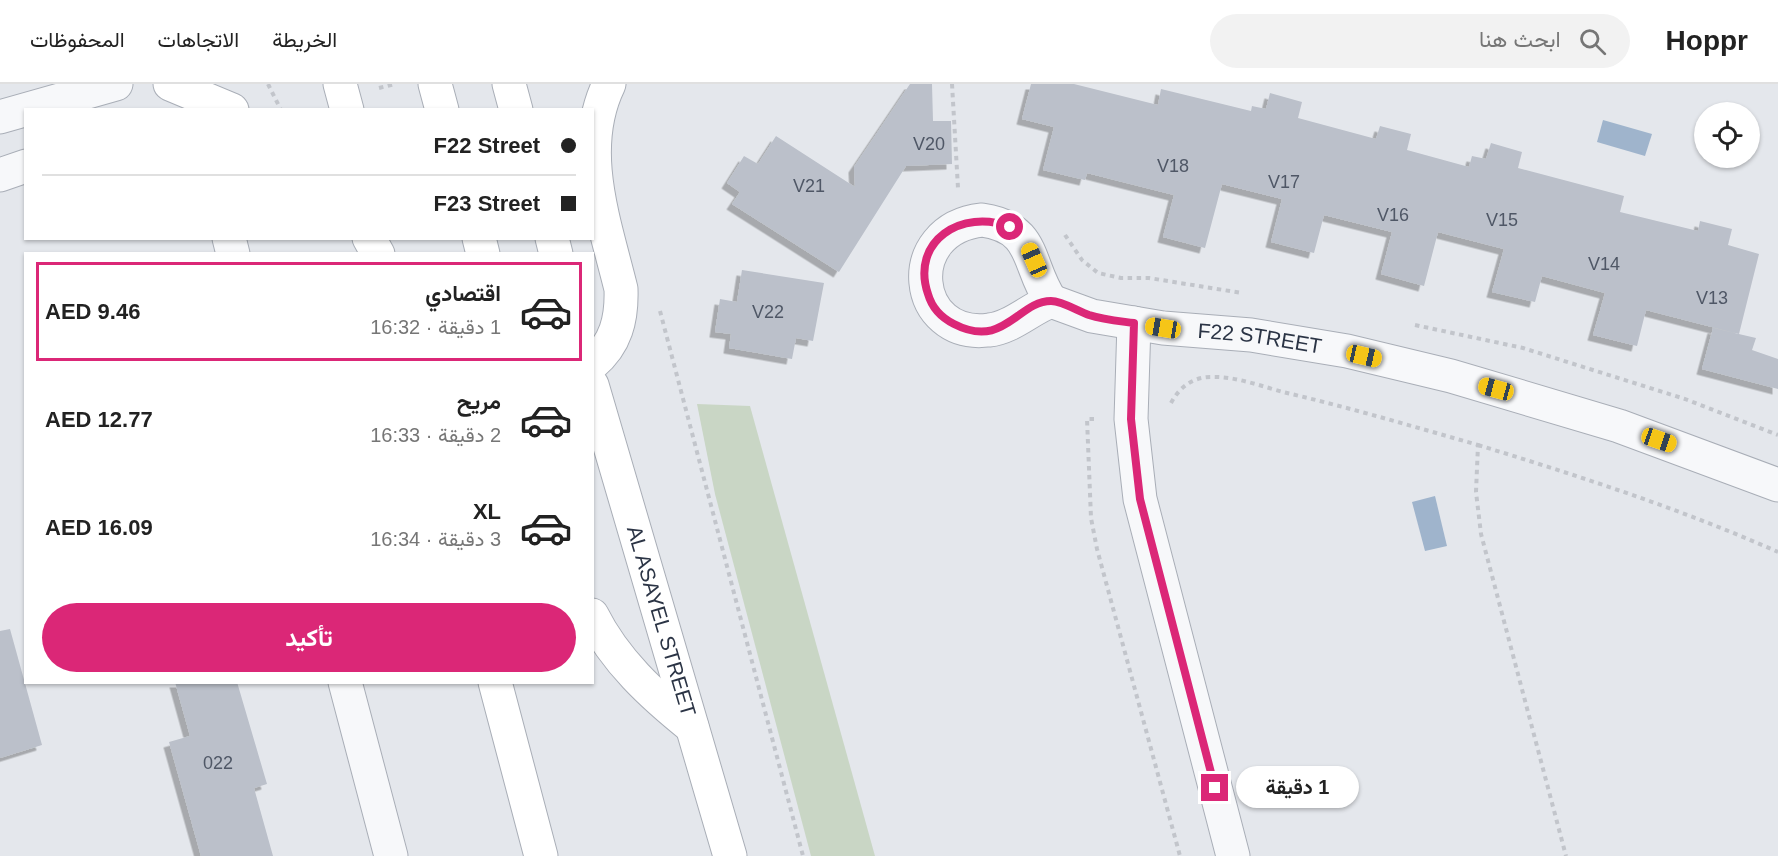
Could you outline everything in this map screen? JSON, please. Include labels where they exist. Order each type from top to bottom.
[{"type":"main road","points":[[170,84],[227,108]]},
{"type":"main road","points":[[340,84],[346,108]]},
{"type":"main road","points":[[435,84],[441,108]]},
{"type":"main road","points":[[509,84],[515,108]]},
{"type":"main road","points":[[594,362],[612,342],[622,307],[621,289],[595,183],[594,138],[604,95],[609,84]]},
{"type":"main road","name":"AL ASAYEL STREET","points":[[594,392],[730,856]]},
{"type":"main road","points":[[594,618],[636,679],[692,727]]},
{"type":"main road","points":[[496,684],[541,856]]},
{"type":"street","points":[[32,108],[116,84]]},
{"type":"street","points":[[0,117],[24,110]]},
{"type":"street","points":[[0,175],[24,167]]},
{"type":"street","points":[[966,221],[996,222],[1010,227],[1020,236],[1029,247],[1041,286],[1051,301],[992,330],[976,332],[947,320],[935,309],[928,295],[925,279],[932,248],[952,227],[966,221]]},
{"type":"street","name":"F22 STREET","points":[[1051,301],[1092,316],[1134,323],[1251,335],[1347,351],[1451,376],[1619,426],[1777,486]]},
{"type":"street","points":[[1134,323],[1131,419],[1133,457],[1149,541],[1233,856]]},
{"type":"street","points":[[346,684],[391,856]]},
{"type":"path","points":[[268,84],[280,108]]},
{"type":"path","points":[[952,84],[958,189],[966,221]]},
{"type":"path","points":[[657,302],[803,856]]},
{"type":"path","points":[[1180,856],[1091,518],[1087,419],[1168,420],[1170,405],[1178,392],[1190,382],[1210,377],[1242,381],[1352,409],[1566,472],[1727,529],[1778,552]]},
{"type":"path","points":[[1478,445],[1476,492],[1481,534],[1566,856]]},
{"type":"green space","points":[[697,404],[750,406],[875,856],[811,856],[715,494]]},
{"type":"water","points":[[1603,120],[1652,134],[1645,156],[1597,142]]},
{"type":"water","points":[[1435,496],[1447,546],[1425,551],[1412,502]]},
{"type":"building","points":[[910,84],[932,84],[933,121],[951,121],[952,164],[906,166],[839,272],[732,204],[740,192],[727,183],[744,156],[758,164],[776,136],[855,187],[854,167]]},
{"type":"building","points":[[1031,84],[1074,84],[1158,105],[1161,89],[1251,111],[1252,106],[1266,109],[1270,93],[1302,102],[1298,118],[1376,139],[1380,126],[1411,134],[1407,150],[1469,167],[1472,156],[1486,159],[1491,143],[1522,152],[1518,168],[1624,196],[1620,212],[1698,231],[1700,221],[1732,229],[1728,245],[1759,254],[1739,334],[1646,310],[1637,346],[1593,335],[1605,293],[1542,276],[1535,302],[1492,292],[1504,249],[1438,232],[1424,286],[1381,274],[1392,232],[1324,215],[1314,253],[1271,242],[1282,199],[1222,184],[1205,248],[1163,237],[1174,195],[1087,173],[1085,180],[1043,170],[1054,127],[1022,119]]},
{"type":"building","points":[[742,270],[824,283],[813,341],[796,338],[792,359],[729,348],[731,334],[715,332],[720,299],[737,302]]},
{"type":"building","points":[[1713,328],[1756,338],[1752,350],[1778,359],[1778,389],[1702,369]]},
{"type":"building","points":[[10,629],[42,745],[0,758],[0,631]]},
{"type":"building","points":[[176,684],[238,684],[267,784],[254,788],[273,856],[201,856],[169,742],[190,736]]},
{"type":"route","points":[[1010,227],[982,220],[966,221],[952,227],[941,236],[932,248],[927,263],[925,279],[928,295],[935,309],[947,320],[961,328],[976,332],[1008,325],[1035,306],[1051,301],[1092,316],[1134,323],[1131,419],[1133,457],[1140,499],[1149,541],[1215,788]]}]
